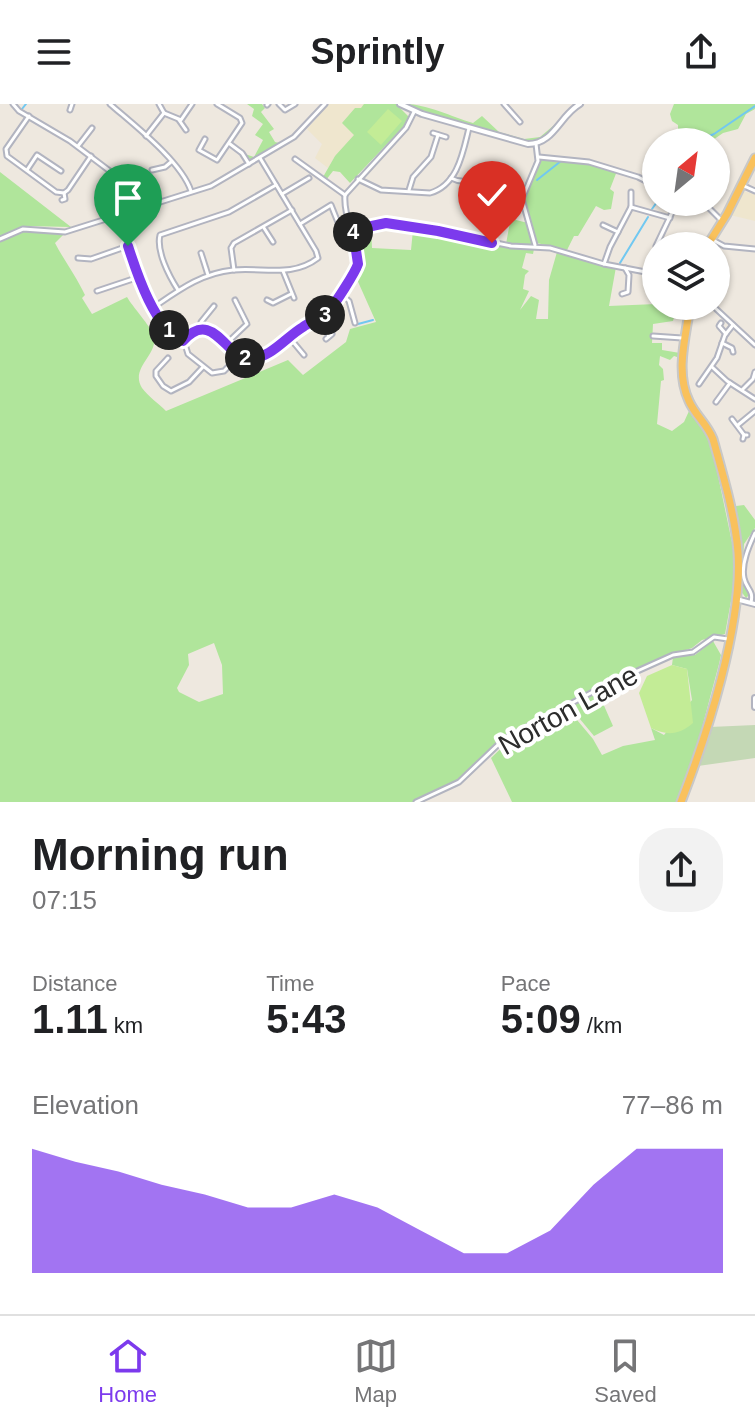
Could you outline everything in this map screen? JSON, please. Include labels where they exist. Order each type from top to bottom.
[{"type":"highway","points":[[716,232],[755,158]]},
{"type":"highway","points":[[681,802],[705,733],[728,639],[738,568],[736,538],[714,443],[705,423],[688,399],[682,381],[688,320]]},
{"type":"street","points":[[13,104],[78,146],[130,187],[138,207]]},
{"type":"street","points":[[70,110],[72,104]]},
{"type":"street","points":[[110,104],[171,162],[191,191]]},
{"type":"street","points":[[159,104],[164,113],[179,120],[186,130]]},
{"type":"street","points":[[179,120],[184,118],[192,104]]},
{"type":"street","points":[[205,139],[197,152],[217,160],[242,121],[217,104]]},
{"type":"street","points":[[279,104],[285,110],[295,104]]},
{"type":"street","points":[[400,104],[414,112],[519,143],[536,144],[551,135],[562,118],[580,104]]},
{"type":"street","points":[[504,104],[520,122]]},
{"type":"street","points":[[0,239],[23,229],[65,232],[217,183],[294,137],[323,105]]},
{"type":"street","points":[[184,341],[189,335],[201,331],[214,333],[240,355],[256,358],[272,351],[330,310],[358,264],[345,195],[406,128],[414,112]]},
{"type":"street","points":[[146,136],[164,113]]},
{"type":"street","points":[[29,116],[6,151],[9,159],[56,192],[64,193]]},
{"type":"street","points":[[78,146],[92,128]]},
{"type":"street","points":[[358,179],[381,190],[430,193],[444,186],[451,178],[461,159],[469,128]]},
{"type":"street","points":[[409,190],[413,177],[431,157],[435,134],[446,137]]},
{"type":"street","points":[[229,144],[242,153],[249,164]]},
{"type":"street","points":[[535,245],[522,199],[539,157],[536,144]]},
{"type":"street","points":[[27,170],[37,155],[61,171]]},
{"type":"street","points":[[65,199],[64,193],[91,156]]},
{"type":"street","points":[[539,157],[589,162],[642,179]]},
{"type":"street","points":[[154,307],[208,275],[234,270],[283,271],[316,260],[318,254],[260,158]]},
{"type":"street","points":[[152,170],[171,162]]},
{"type":"street","points":[[297,162],[345,195]]},
{"type":"street","points":[[494,186],[496,170]]},
{"type":"street","points":[[100,190],[115,175]]},
{"type":"street","points":[[451,178],[463,183],[480,175],[495,176]]},
{"type":"street","points":[[282,194],[309,178]]},
{"type":"street","points":[[468,212],[476,189],[474,179]]},
{"type":"street","points":[[178,290],[158,241],[160,235],[229,212],[276,185]]},
{"type":"street","points":[[741,185],[755,191]]},
{"type":"street","points":[[604,264],[631,207],[631,192]]},
{"type":"street","points":[[300,224],[329,202],[347,236]]},
{"type":"street","points":[[631,207],[670,218],[663,232]]},
{"type":"street","points":[[234,270],[233,244],[292,210]]},
{"type":"street","points":[[118,214],[139,277],[172,334],[184,341],[188,354],[212,373],[221,372],[240,355]]},
{"type":"street","points":[[718,216],[723,221]]},
{"type":"street","points":[[353,230],[386,223],[511,246],[533,248],[535,245],[642,271]]},
{"type":"street","points":[[602,224],[618,232]]},
{"type":"street","points":[[264,227],[273,242]]},
{"type":"street","points":[[78,258],[91,259],[128,246]]},
{"type":"street","points":[[730,247],[755,249]]},
{"type":"street","points":[[200,252],[208,275]]},
{"type":"street","points":[[622,294],[628,292],[629,286],[625,268]]},
{"type":"street","points":[[267,300],[273,303],[292,296],[283,271]]},
{"type":"street","points":[[97,291],[139,277]]},
{"type":"street","points":[[340,293],[349,301],[357,321]]},
{"type":"street","points":[[235,303],[251,328]]},
{"type":"street","points":[[271,308],[273,303]]},
{"type":"street","points":[[201,331],[201,322],[213,309]]},
{"type":"street","points":[[319,319],[329,336]]},
{"type":"street","points":[[728,320],[755,345]]},
{"type":"street","points":[[227,343],[247,324]]},
{"type":"street","points":[[719,325],[726,334]]},
{"type":"street","points":[[700,384],[733,325]]},
{"type":"street","points":[[653,336],[686,339]]},
{"type":"street","points":[[289,337],[304,355]]},
{"type":"street","points":[[722,343],[733,349]]},
{"type":"street","points":[[167,360],[156,371],[156,376],[160,384],[171,391],[189,382],[203,367]]},
{"type":"street","points":[[712,367],[728,382],[755,399]]},
{"type":"street","points":[[742,390],[755,374]]},
{"type":"street","points":[[716,402],[728,382]]},
{"type":"street","points":[[738,425],[755,411]]},
{"type":"street","points":[[732,419],[745,436]]},
{"type":"street","points":[[736,599],[753,603],[744,574],[748,548],[755,533]]},
{"type":"street","name":"Norton Lane","points":[[416,802],[459,782],[504,739],[592,692],[673,655],[693,652],[714,637],[728,639]]},
{"type":"street","points":[[755,698],[755,707]]},
{"type":"shaded area","points":[[329,104],[396,104],[409,117],[404,126],[335,156],[328,168],[315,158],[322,144],[307,129]]},
{"type":"shaded area","points":[[742,191],[755,194],[755,221],[730,215]]},
{"type":"green space","points":[[247,104],[262,104],[265,108],[261,112],[274,129],[269,132],[279,143],[251,160],[245,154],[254,157],[263,140],[255,135],[263,124],[252,116],[254,109]]},
{"type":"green space","points":[[364,104],[396,104],[409,117],[350,183],[340,172],[333,171],[326,180],[323,177],[335,156],[354,135],[342,123],[355,108],[361,108]]},
{"type":"green space","points":[[405,104],[431,108],[473,123],[482,116],[499,132],[524,139],[540,137],[559,121],[545,137],[530,142],[423,112]]},
{"type":"green space","points":[[674,104],[755,104],[755,109],[746,114],[738,129],[730,131],[730,128],[678,128],[670,114]]},
{"type":"green space","points":[[388,109],[402,121],[381,145],[367,132]]},
{"type":"green space","points":[[540,160],[585,162],[617,171],[610,189],[614,192],[611,209],[596,206],[567,250],[537,243],[527,215],[525,193]]},
{"type":"green space","points":[[0,172],[71,227],[27,226],[0,237]]},
{"type":"green space","points":[[488,213],[528,223],[534,244],[506,244],[510,222],[488,216]]},
{"type":"green space","points":[[371,227],[372,248],[411,250],[413,230],[534,249],[533,254],[526,253],[522,268],[529,271],[525,275],[523,289],[529,291],[520,310],[531,296],[539,300],[536,319],[548,319],[549,280],[557,252],[616,267],[609,306],[642,305],[642,320],[673,320],[653,324],[652,343],[662,343],[662,350],[680,353],[680,358],[674,356],[670,360],[660,356],[659,365],[663,369],[664,380],[661,381],[657,424],[672,431],[684,422],[689,411],[703,425],[712,447],[734,552],[733,590],[725,634],[702,640],[692,648],[662,658],[503,737],[457,782],[413,802],[0,802],[0,242],[23,231],[64,234],[55,243],[82,288],[85,295],[82,298],[92,314],[127,297],[153,334],[153,348],[142,367],[139,380],[144,391],[166,411],[288,360],[303,375],[346,342],[350,329],[376,322],[355,275],[360,266],[357,232]],"holes":[[[214,643],[222,665],[223,694],[199,702],[179,692],[177,688],[189,665],[188,654]]]},
{"type":"green space","points":[[732,497],[736,506],[744,505],[755,520],[755,528],[744,544],[742,576],[751,593],[746,598],[740,590]]},
{"type":"green space","points":[[713,641],[721,655],[719,664],[695,754],[676,802],[512,802],[491,758],[515,735],[567,708],[602,755],[623,746],[655,740],[651,728],[664,735],[692,700],[687,669],[672,665],[673,657],[695,655]]},
{"type":"green space","points":[[672,665],[687,669],[693,723],[678,732],[668,733],[651,728],[639,693],[647,676]]},
{"type":"green space","points":[[598,692],[613,726],[594,736],[570,707]]},
{"type":"green space","points":[[755,725],[755,758],[698,766],[710,727]]},
{"type":"waterway","points":[[22,109],[26,104]]},
{"type":"waterway","points":[[723,128],[755,106]]},
{"type":"waterway","points":[[537,180],[561,161]]},
{"type":"waterway","points":[[620,263],[648,217]]},
{"type":"waterway","points":[[358,324],[373,320]]},
{"type":"route","points":[[128,246],[145,293],[174,336],[184,341],[193,332],[211,332],[242,357],[250,359],[272,351],[296,331],[330,310],[358,264],[353,230],[386,223],[492,243]]}]
